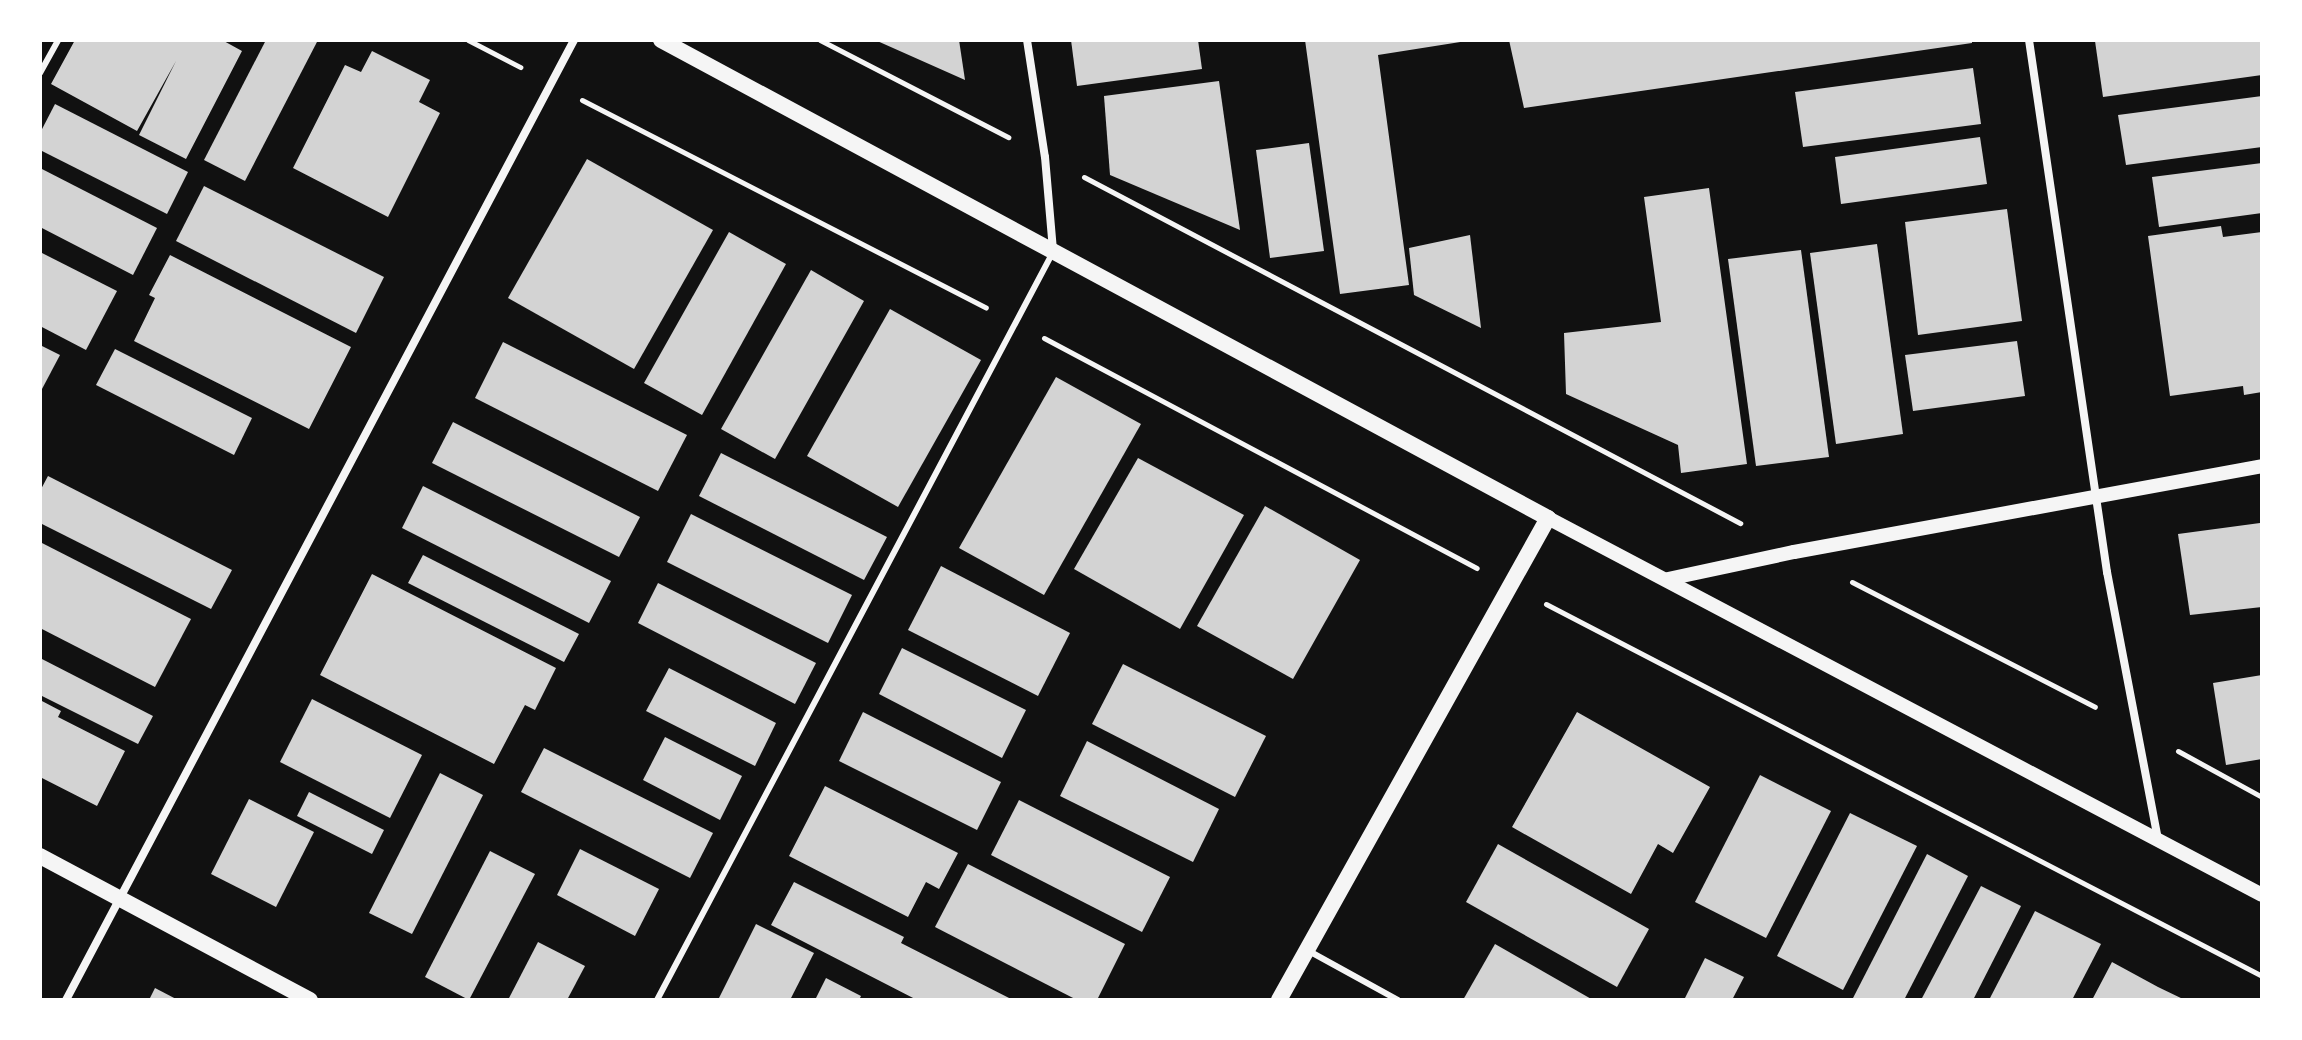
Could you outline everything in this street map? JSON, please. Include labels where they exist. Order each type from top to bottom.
[{"type":"main road","points":[[661,40],[1548,518],[1279,1000]]},
{"type":"main road","points":[[40,856],[310,1000]]},
{"type":"street","points":[[66,1000],[574,40]]},
{"type":"street","points":[[1027,40],[1045,157],[1053,252]]},
{"type":"street","points":[[2029,40],[2095,495],[2158,840]]},
{"type":"street","points":[[1668,579],[1794,552],[2262,466]]},
{"type":"street","points":[[1548,518],[2262,895]]},
{"type":"lane","points":[[40,73],[58,40]]},
{"type":"lane","points":[[657,1000],[1053,252]]},
{"type":"lane","points":[[1307,950],[1398,1000]]},
{"type":"path","points":[[468,40],[2262,976]]},
{"type":"path","points":[[820,40],[1794,552],[2136,728],[2262,797]]},
{"type":"building","points":[[75,40],[222,40],[242,51],[186,159],[139,135],[176,61],[137,131],[51,84]]},
{"type":"building","points":[[266,40],[318,40],[245,181],[204,160]]},
{"type":"building","points":[[875,40],[959,40],[965,80]]},
{"type":"building","points":[[1071,40],[1198,40],[1202,69],[1077,86]]},
{"type":"building","points":[[1305,40],[1473,40],[1378,55],[1409,285],[1340,294]]},
{"type":"building","points":[[1509,40],[1972,40],[1972,43],[1524,108]]},
{"type":"building","points":[[2262,40],[2262,75],[2103,97],[2095,41]]},
{"type":"building","points":[[372,51],[430,80],[419,102],[440,113],[388,217],[293,168],[345,65],[361,72]]},
{"type":"building","points":[[1973,68],[1981,124],[1803,147],[1795,92]]},
{"type":"building","points":[[1219,81],[1240,230],[1110,175],[1104,96]]},
{"type":"building","points":[[2262,96],[2262,147],[2126,165],[2118,115]]},
{"type":"building","points":[[55,104],[188,172],[167,214],[40,150],[40,133]]},
{"type":"building","points":[[1980,137],[1987,184],[1841,204],[1835,157]]},
{"type":"building","points":[[1309,143],[1324,251],[1270,258],[1256,150]]},
{"type":"building","points":[[587,159],[713,230],[634,369],[508,298]]},
{"type":"building","points":[[2262,163],[2262,213],[2159,227],[2152,177]]},
{"type":"building","points":[[40,168],[157,228],[133,275],[40,227]]},
{"type":"building","points":[[204,186],[384,277],[356,333],[176,241]]},
{"type":"building","points":[[1709,188],[1747,464],[1681,473],[1678,445],[1566,394],[1564,333],[1661,322],[1644,197]]},
{"type":"building","points":[[2007,209],[2022,321],[1918,335],[1905,222]]},
{"type":"building","points":[[2221,226],[2223,237],[2262,232],[2262,392],[2244,395],[2243,386],[2170,396],[2148,236]]},
{"type":"building","points":[[729,232],[786,264],[702,415],[644,383]]},
{"type":"building","points":[[1470,235],[1481,328],[1414,295],[1409,248]]},
{"type":"building","points":[[1877,244],[1903,434],[1836,444],[1810,253]]},
{"type":"building","points":[[1801,250],[1829,457],[1756,466],[1728,259]]},
{"type":"building","points":[[40,252],[117,291],[86,350],[40,326]]},
{"type":"building","points":[[170,255],[351,347],[309,429],[134,341],[155,298],[149,295]]},
{"type":"building","points":[[811,270],[864,301],[775,459],[721,429]]},
{"type":"building","points":[[890,309],[981,360],[898,507],[807,456]]},
{"type":"building","points":[[2017,341],[2025,396],[1913,411],[1905,355]]},
{"type":"building","points":[[503,342],[687,435],[658,491],[475,398]]},
{"type":"building","points":[[40,345],[60,355],[42,389],[40,388]]},
{"type":"building","points":[[115,349],[252,418],[234,455],[96,385]]},
{"type":"building","points":[[1056,377],[1141,424],[1044,595],[959,548]]},
{"type":"building","points":[[453,422],[640,517],[619,557],[432,463]]},
{"type":"building","points":[[721,453],[887,537],[864,580],[699,496]]},
{"type":"building","points":[[1138,458],[1244,515],[1180,629],[1074,569]]},
{"type":"building","points":[[48,476],[232,570],[211,609],[40,523],[40,491]]},
{"type":"building","points":[[423,486],[611,581],[589,623],[402,528]]},
{"type":"building","points":[[1265,506],[1360,560],[1293,679],[1197,626]]},
{"type":"building","points":[[691,514],[852,595],[828,643],[667,562]]},
{"type":"building","points":[[2260,523],[2262,607],[2190,615],[2178,534]]},
{"type":"building","points":[[40,542],[191,619],[155,687],[40,628]]},
{"type":"building","points":[[423,555],[579,634],[564,662],[408,583]]},
{"type":"building","points":[[941,566],[1070,633],[1038,696],[908,630]]},
{"type":"building","points":[[372,574],[556,668],[535,710],[525,705],[494,764],[320,675]]},
{"type":"building","points":[[658,583],[816,663],[795,704],[638,623]]},
{"type":"building","points":[[902,648],[1026,710],[1002,758],[879,694]]},
{"type":"building","points":[[40,658],[153,716],[138,744],[40,695]]},
{"type":"building","points":[[1123,664],[1266,736],[1235,797],[1092,724]]},
{"type":"building","points":[[669,668],[776,723],[755,766],[646,711]]},
{"type":"building","points":[[2262,675],[2262,759],[2226,765],[2213,683]]},
{"type":"building","points":[[312,699],[422,755],[390,818],[280,762]]},
{"type":"building","points":[[40,700],[61,711],[58,717],[125,751],[97,806],[40,777]]},
{"type":"building","points":[[863,712],[1001,782],[977,830],[839,761]]},
{"type":"building","points":[[1577,712],[1710,787],[1673,853],[1658,844],[1631,894],[1512,827]]},
{"type":"building","points":[[665,737],[742,776],[720,820],[643,780]]},
{"type":"building","points":[[1087,741],[1219,809],[1193,862],[1060,796]]},
{"type":"building","points":[[544,748],[713,833],[690,878],[521,792]]},
{"type":"building","points":[[440,773],[483,795],[412,934],[369,913]]},
{"type":"building","points":[[1760,775],[1831,811],[1766,938],[1695,902]]},
{"type":"building","points":[[825,786],[958,853],[939,889],[926,882],[908,917],[789,856]]},
{"type":"building","points":[[309,792],[384,830],[372,854],[297,816]]},
{"type":"building","points":[[249,799],[314,832],[276,907],[211,874]]},
{"type":"building","points":[[1019,800],[1170,877],[1142,932],[991,855]]},
{"type":"building","points":[[1850,813],[1917,846],[1843,990],[1777,956]]},
{"type":"building","points":[[1498,844],[1649,929],[1617,987],[1466,902]]},
{"type":"building","points":[[580,849],[659,889],[635,936],[557,895]]},
{"type":"building","points":[[490,851],[535,874],[469,1000],[425,977]]},
{"type":"building","points":[[1927,854],[1968,876],[1904,1000],[1852,1000]]},
{"type":"building","points":[[968,864],[1125,944],[1097,1000],[1077,1000],[935,927]]},
{"type":"building","points":[[794,882],[904,937],[901,943],[1013,1000],[917,1000],[771,925]]},
{"type":"building","points":[[1981,886],[2021,906],[1973,1000],[1921,1000]]},
{"type":"building","points":[[2035,911],[2101,944],[2072,1000],[1989,1000]]},
{"type":"building","points":[[756,924],[814,953],[790,1000],[718,1000]]},
{"type":"building","points":[[538,942],[585,966],[567,1000],[508,1000]]},
{"type":"building","points":[[1495,944],[1593,1000],[1463,1000]]},
{"type":"building","points":[[1705,958],[1744,977],[1732,1000],[1684,1000]]},
{"type":"building","points":[[2112,962],[2158,987],[2185,1000],[2092,1000]]},
{"type":"building","points":[[826,978],[861,996],[859,1000],[815,1000]]},
{"type":"building","points":[[155,988],[178,1000],[149,1000]]}]
